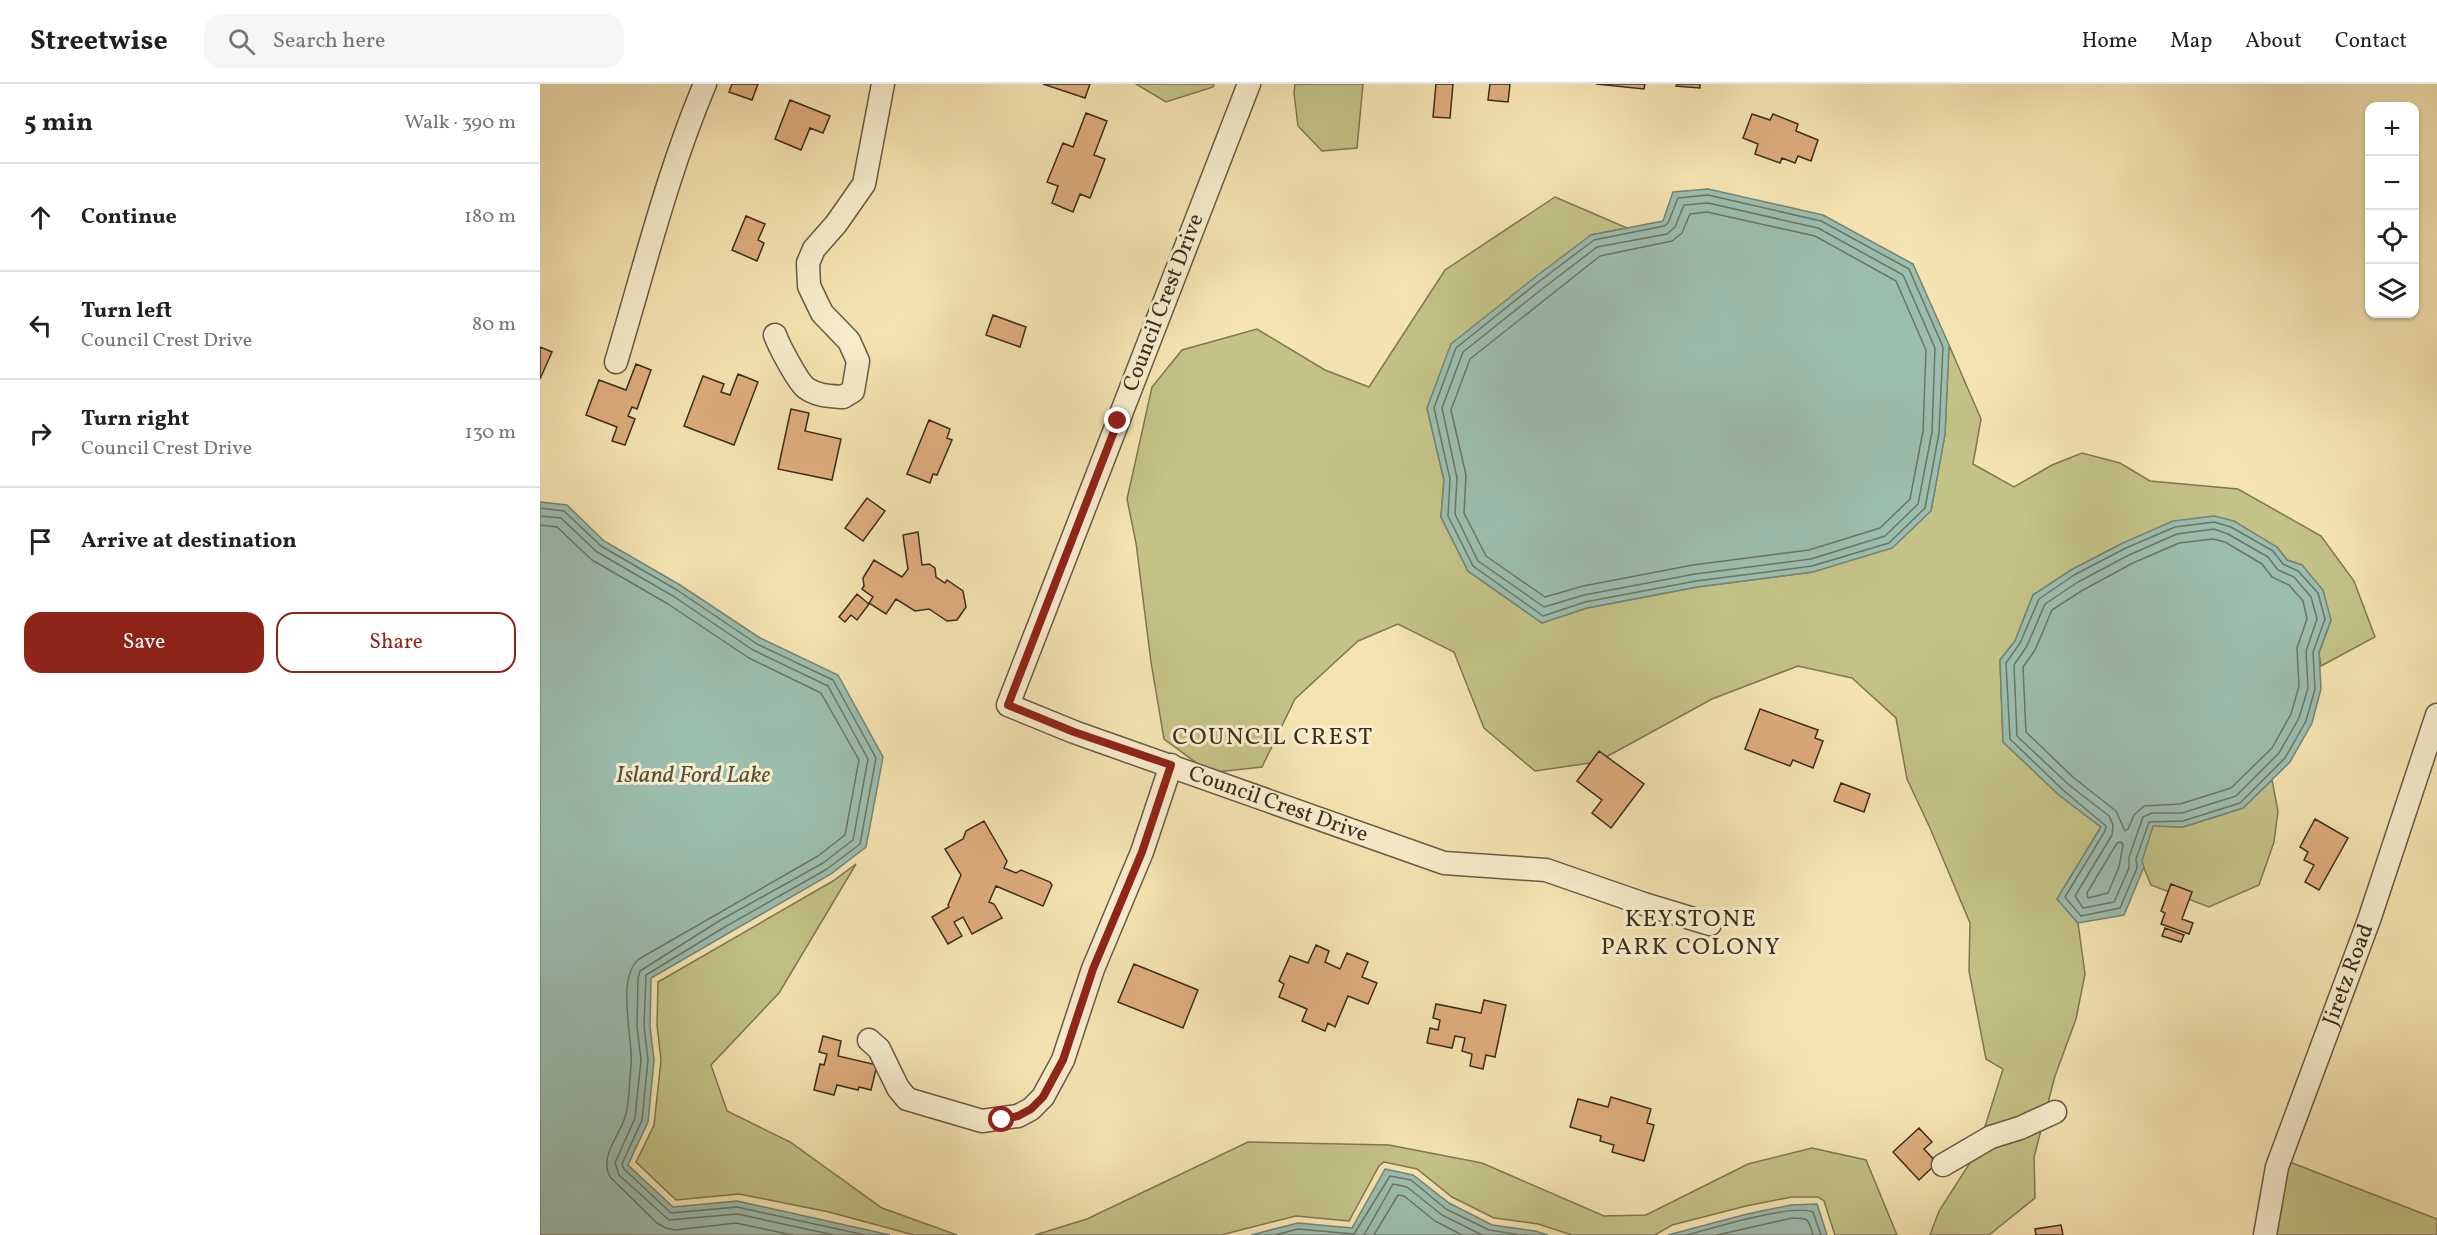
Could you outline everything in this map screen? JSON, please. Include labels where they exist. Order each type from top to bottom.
[{"type":"street","points":[[616,362],[688,123],[705,84]]},
{"type":"street","points":[[775,335],[779,346],[805,388],[819,395],[843,397],[853,391],[858,361],[849,341],[822,313],[809,286],[808,263],[814,249],[836,224],[864,184],[883,84]]},
{"type":"street","name":"Council Crest Drive","points":[[1249,84],[1008,705],[1074,732],[1444,863],[1546,870],[1649,906],[1710,924]]},
{"type":"street","name":"Jiretz Road","points":[[2265,1235],[2279,1160],[2368,920],[2437,715]]},
{"type":"street","points":[[869,1040],[879,1049],[898,1088],[907,1099],[982,1121],[1010,1118],[1031,1109],[1043,1097],[1063,1060],[1093,969],[1142,852],[1171,765]]},
{"type":"street","points":[[1943,1165],[1991,1137],[2020,1128],[2055,1112]]},
{"type":"shaded area","points":[[1136,84],[1214,84],[1213,87],[1166,102]]},
{"type":"shaded area","points":[[1295,84],[1363,84],[1357,148],[1322,151],[1298,126]]},
{"type":"shaded area","points":[[1555,197],[1627,228],[1591,235],[1427,408],[1444,480],[1441,517],[1468,571],[1542,623],[1587,608],[1697,587],[1813,572],[1931,511],[1945,434],[1949,345],[1981,419],[1973,464],[2014,487],[2052,465],[2082,453],[2120,463],[2150,481],[2238,489],[2321,536],[2354,581],[2375,637],[2321,666],[2319,653],[2331,620],[2302,565],[2287,560],[2277,547],[2123,543],[2071,570],[2033,595],[2015,641],[2000,660],[2003,742],[2059,795],[2101,827],[2057,899],[2078,923],[2085,974],[2076,1019],[2055,1076],[2034,1157],[2035,1198],[1989,1235],[1930,1235],[1939,1211],[1977,1152],[2003,1069],[1986,1059],[1969,971],[1970,923],[1907,779],[1896,718],[1852,678],[1798,666],[1712,699],[1597,762],[1535,771],[1484,728],[1454,652],[1398,624],[1358,641],[1295,699],[1262,767],[1216,772],[1202,767],[1164,739],[1151,662],[1136,543],[1127,499],[1152,387],[1182,350],[1257,329],[1325,370],[1369,387],[1445,270]]},
{"type":"shaded area","points":[[2272,780],[2278,811],[2274,842],[2259,885],[2209,907],[2151,885],[2141,861],[2153,826],[2183,827],[2243,808]]},
{"type":"shaded area","points":[[856,864],[779,993],[711,1065],[727,1111],[790,1142],[882,1208],[957,1235],[914,1235],[829,1212],[739,1194],[676,1200],[636,1162],[654,1125],[661,1060],[657,1025],[658,982],[833,881]]},
{"type":"shaded area","points":[[1248,1142],[1389,1145],[1482,1163],[1604,1216],[1646,1215],[1748,1164],[1812,1148],[1866,1160],[1897,1235],[1835,1235],[1824,1201],[1818,1197],[1792,1197],[1672,1225],[1655,1235],[1572,1235],[1538,1224],[1494,1218],[1452,1197],[1417,1169],[1384,1162],[1379,1166],[1349,1221],[1296,1216],[1221,1235],[1035,1235],[1087,1219]]},
{"type":"shaded area","points":[[2287,1161],[2437,1219],[2437,1235],[2273,1235]]},
{"type":"water","points":[[1708,189],[1823,215],[1913,264],[1949,345],[1945,434],[1931,511],[1892,548],[1813,572],[1697,587],[1587,608],[1542,623],[1468,571],[1441,517],[1444,480],[1427,408],[1451,344],[1591,235],[1663,221],[1673,192]]},
{"type":"water","name":"Island Ford Lake","points":[[540,502],[567,505],[604,541],[680,585],[760,638],[838,675],[883,757],[866,847],[831,874],[651,978],[650,1026],[654,1060],[648,1122],[628,1165],[673,1207],[737,1201],[890,1235],[540,1235]]},
{"type":"water","points":[[2214,516],[2234,521],[2277,547],[2287,560],[2302,565],[2323,590],[2331,620],[2319,652],[2321,689],[2312,723],[2290,762],[2243,808],[2183,827],[2153,826],[2142,861],[2144,867],[2124,915],[2078,923],[2057,899],[2101,827],[2059,795],[2003,742],[2000,660],[2015,641],[2033,595],[2071,570],[2123,543],[2173,521]]},
{"type":"water","points":[[1385,1169],[1413,1175],[1449,1203],[1492,1225],[1548,1235],[1251,1235],[1298,1223],[1352,1228]]},
{"type":"water","points":[[1817,1204],[1827,1235],[1668,1235],[1747,1214],[1791,1205]]},
{"type":"building","points":[[732,84],[758,84],[752,100],[729,92]]},
{"type":"building","points":[[1043,84],[1090,84],[1085,98]]},
{"type":"building","points":[[1436,84],[1453,84],[1450,118],[1433,117]]},
{"type":"building","points":[[1490,84],[1510,84],[1508,102],[1488,100]]},
{"type":"building","points":[[1596,84],[1645,84],[1644,89]]},
{"type":"building","points":[[1677,84],[1700,84],[1700,88],[1676,86]]},
{"type":"building","points":[[790,100],[830,116],[823,133],[810,128],[801,150],[775,139]]},
{"type":"building","points":[[1086,113],[1107,121],[1094,155],[1105,159],[1090,198],[1080,194],[1073,212],[1052,203],[1058,186],[1047,182],[1063,143],[1073,147]]},
{"type":"building","points":[[1752,114],[1770,120],[1773,114],[1798,124],[1796,131],[1818,140],[1811,161],[1798,156],[1795,163],[1782,158],[1780,163],[1755,154],[1758,144],[1743,138]]},
{"type":"building","points":[[746,216],[765,224],[758,240],[764,243],[757,261],[732,250]]},
{"type":"building","points":[[993,315],[1026,327],[1020,347],[986,335]]},
{"type":"building","points":[[540,347],[552,352],[540,379]]},
{"type":"building","points":[[636,364],[651,370],[637,409],[632,407],[628,416],[635,419],[625,445],[612,441],[617,427],[586,415],[599,380],[626,390]]},
{"type":"building","points":[[738,374],[758,382],[734,445],[684,426],[703,376],[724,384],[721,392],[730,395]]},
{"type":"building","points":[[791,409],[809,413],[805,431],[841,439],[832,480],[778,469]]},
{"type":"building","points":[[929,420],[950,429],[947,438],[952,440],[937,475],[933,474],[930,483],[907,474]]},
{"type":"building","points":[[867,498],[885,511],[863,541],[845,528]]},
{"type":"building","points":[[918,532],[922,565],[929,564],[935,568],[936,577],[945,583],[947,580],[963,591],[966,607],[957,620],[947,621],[929,609],[915,611],[896,599],[886,614],[869,603],[873,597],[862,589],[863,578],[874,560],[902,577],[908,569],[903,535]]},
{"type":"building","points":[[857,594],[869,604],[857,620],[851,615],[845,622],[839,617]]},
{"type":"building","points":[[1760,709],[1818,730],[1815,738],[1823,741],[1813,768],[1793,760],[1790,766],[1745,749]]},
{"type":"building","points":[[1599,751],[1644,784],[1611,828],[1592,813],[1602,800],[1577,781]]},
{"type":"building","points":[[1841,783],[1870,794],[1864,812],[1834,801]]},
{"type":"building","points":[[2315,819],[2348,838],[2319,890],[2305,882],[2314,865],[2304,860],[2308,852],[2300,847]]},
{"type":"building","points":[[984,821],[1007,861],[1004,868],[1016,873],[1021,870],[1050,882],[1052,885],[1043,906],[996,886],[989,902],[994,904],[1002,918],[972,934],[963,917],[954,922],[962,936],[948,944],[932,917],[949,907],[961,875],[945,849],[963,839],[966,831]]},
{"type":"building","points":[[2171,884],[2192,892],[2182,919],[2193,923],[2189,934],[2161,924],[2165,913],[2161,911]]},
{"type":"building","points":[[2165,928],[2184,935],[2181,942],[2162,936]]},
{"type":"building","points":[[1316,945],[1329,951],[1325,962],[1340,969],[1347,953],[1368,962],[1362,977],[1377,983],[1368,1004],[1348,996],[1335,1027],[1328,1023],[1325,1031],[1302,1021],[1307,1009],[1279,997],[1284,984],[1279,981],[1290,956],[1308,963]]},
{"type":"building","points":[[1134,964],[1198,990],[1183,1028],[1118,1002]]},
{"type":"building","points":[[1484,1000],[1506,1005],[1495,1057],[1486,1055],[1483,1069],[1470,1066],[1472,1054],[1462,1051],[1465,1038],[1455,1036],[1452,1048],[1427,1043],[1430,1028],[1438,1030],[1440,1020],[1433,1018],[1436,1004],[1481,1013]]},
{"type":"building","points":[[823,1036],[841,1041],[838,1056],[877,1065],[871,1090],[859,1087],[858,1090],[837,1085],[834,1095],[814,1090],[820,1064],[824,1065],[827,1054],[819,1052]]},
{"type":"building","points":[[1611,1097],[1651,1109],[1647,1123],[1654,1125],[1644,1161],[1612,1152],[1614,1145],[1600,1141],[1601,1136],[1570,1127],[1578,1099],[1608,1107]]},
{"type":"building","points":[[1919,1128],[1932,1142],[1924,1149],[1937,1163],[1919,1180],[1893,1152]]},
{"type":"building","points":[[2061,1225],[2063,1235],[2036,1235],[2035,1229]]},
{"type":"district","name":"COUNCIL CREST","points":[[1273,738]]},
{"type":"district","name":"KEYSTONE PARK COLONY","points":[[1691,934]]},
{"type":"route","points":[[1002,1120],[1018,1116],[1031,1109],[1043,1097],[1063,1060],[1093,969],[1142,852],[1171,765],[1074,732],[1008,705],[1118,421]]}]
